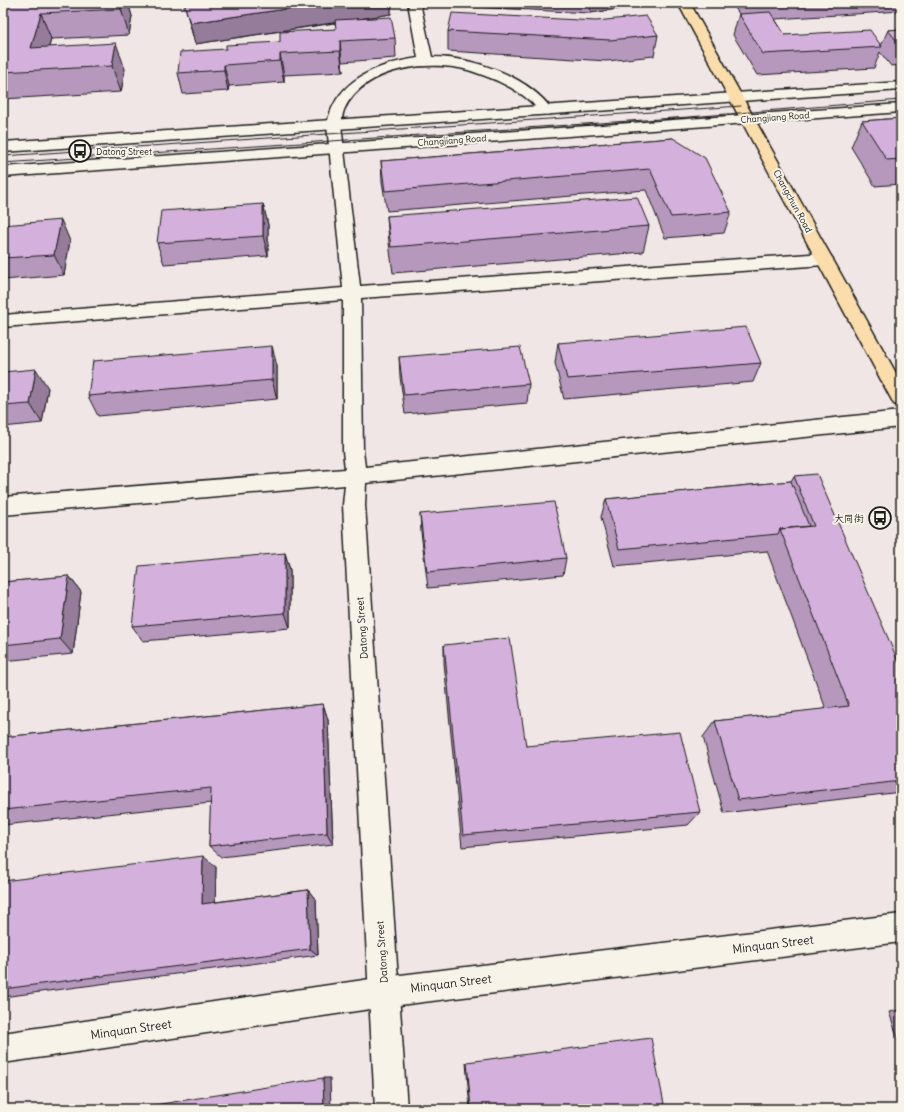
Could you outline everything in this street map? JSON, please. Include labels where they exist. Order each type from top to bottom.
[{"type":"main road","name":"Changchun Road","points":[[684,3],[737,97],[901,399]]},
{"type":"street","points":[[414,3],[426,62]]},
{"type":"street","points":[[334,125],[337,111],[344,100],[353,89],[365,79],[388,68],[426,62],[457,63],[498,74],[538,99],[546,111]]},
{"type":"street","points":[[3,147],[901,86]]},
{"type":"street","name":"Changjiang Road","points":[[3,172],[901,108]]},
{"type":"street","name":"Datong Street","points":[[334,125],[352,293],[353,451],[356,476],[354,505],[391,1109]]},
{"type":"street","points":[[3,321],[352,293],[824,259]]},
{"type":"street","points":[[3,506],[356,476],[901,419]]},
{"type":"street","name":"Minquan Street","points":[[3,1048],[384,992],[901,928]]},
{"type":"building","points":[[3,3],[122,3],[121,9],[41,13],[31,48],[116,43],[112,66],[3,72]]},
{"type":"building","points":[[184,3],[327,3],[190,23]]},
{"type":"building","points":[[770,12],[785,35],[870,30],[882,47],[763,54],[739,14]]},
{"type":"building","points":[[452,13],[596,21],[646,16],[658,35],[610,40],[448,31]]},
{"type":"building","points":[[391,17],[395,38],[340,41],[340,51],[280,54],[280,61],[224,65],[224,70],[178,73],[180,52],[226,49],[226,45],[280,42],[280,32],[336,29],[335,20]]},
{"type":"building","points":[[901,29],[901,45],[900,45],[888,30]]},
{"type":"building","points":[[901,118],[901,159],[887,160],[862,121]]},
{"type":"building","points":[[673,138],[705,158],[731,212],[671,217],[650,169],[385,191],[381,161]]},
{"type":"building","points":[[637,197],[649,226],[391,247],[387,216]]},
{"type":"building","points":[[263,204],[263,236],[157,243],[161,211]]},
{"type":"building","points":[[61,220],[54,255],[3,258],[3,225]]},
{"type":"building","points":[[746,327],[761,363],[567,379],[558,343]]},
{"type":"building","points":[[272,346],[272,380],[88,396],[93,361]]},
{"type":"building","points":[[520,347],[529,384],[404,395],[399,357]]},
{"type":"building","points":[[36,369],[30,404],[3,406],[3,372]]},
{"type":"building","points":[[817,474],[901,668],[901,781],[738,800],[715,721],[849,706],[780,529],[814,526],[794,476]]},
{"type":"building","points":[[791,481],[809,526],[780,529],[778,534],[619,549],[606,499]]},
{"type":"building","points":[[554,502],[566,558],[427,572],[420,514]]},
{"type":"building","points":[[285,553],[285,613],[132,626],[139,566]]},
{"type":"building","points":[[69,576],[60,639],[3,645],[3,582]]},
{"type":"building","points":[[510,638],[526,746],[680,732],[700,812],[463,835],[444,645]]},
{"type":"building","points":[[323,704],[327,833],[209,846],[211,788],[3,810],[3,737]]},
{"type":"building","points":[[203,856],[202,904],[308,890],[310,949],[3,989],[3,881]]},
{"type":"building","points":[[651,1038],[665,1109],[471,1109],[467,1062]]},
{"type":"building","points":[[323,1078],[324,1109],[130,1109]]},
{"type":"tram line","points":[[3,163],[689,117],[901,100]]},
{"type":"tram line","points":[[3,156],[741,106]]},
{"type":"place","name":"Datong Street","points":[[80,151]]},
{"type":"place","name":"大同街","points":[[880,518]]}]
